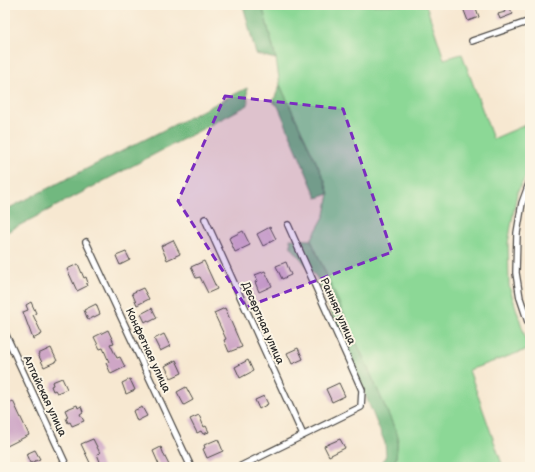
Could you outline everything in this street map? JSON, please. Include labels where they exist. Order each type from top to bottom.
[{"type":"street","points":[[472,41],[530,21]]},
{"type":"street","points":[[530,181],[522,203],[517,233],[516,273],[520,298],[530,328]]},
{"type":"street","name":"Десертная улица","points":[[205,219],[303,435]]},
{"type":"street","name":"Ранняя улица","points":[[288,225],[362,390],[361,407],[303,435]]},
{"type":"street","name":"Конфетная улица","points":[[86,242],[191,467]]},
{"type":"street","name":"Алтайская улица","points":[[5,333],[67,467]]},
{"type":"street","points":[[239,467],[303,435]]},
{"type":"highlighted area","points":[[225,96],[343,109],[392,252],[246,307],[178,201]]},
{"type":"green space","points":[[243,5],[262,5],[276,59],[256,54]]},
{"type":"green space","points":[[262,5],[426,5],[444,59],[462,54],[493,139],[530,123],[530,168],[517,193],[508,243],[509,286],[529,349],[469,370],[503,467],[392,467],[396,458],[398,436],[311,240],[325,215],[329,194],[324,179],[280,85],[276,59]]},
{"type":"green space","points":[[280,85],[324,179],[329,194],[317,198],[278,106],[273,102]]},
{"type":"green space","points":[[247,88],[248,105],[5,233],[5,210]]},
{"type":"green space","points":[[290,239],[311,240],[398,436],[396,458],[392,467],[364,467],[381,465],[386,455],[385,443],[317,278],[291,247]]},
{"type":"building","points":[[475,5],[479,17],[468,21],[463,8]]},
{"type":"building","points":[[502,5],[508,5],[513,14],[500,19],[498,14],[505,12]]},
{"type":"building","points":[[270,227],[276,239],[263,246],[257,234]]},
{"type":"building","points":[[243,231],[250,245],[235,252],[229,238]]},
{"type":"building","points":[[173,240],[180,254],[167,260],[161,246]]},
{"type":"building","points":[[126,252],[130,260],[120,265],[116,256]]},
{"type":"building","points":[[204,261],[217,289],[208,293],[200,277],[196,278],[191,267]]},
{"type":"building","points":[[286,262],[291,275],[282,279],[276,266]]},
{"type":"building","points":[[78,264],[84,278],[86,277],[88,283],[86,284],[87,286],[77,291],[67,269]]},
{"type":"building","points":[[265,271],[272,286],[259,292],[255,282],[258,281],[255,275]]},
{"type":"building","points":[[143,288],[149,299],[137,305],[132,293]]},
{"type":"building","points":[[31,302],[36,313],[33,315],[42,334],[33,339],[23,312],[28,310],[26,305]]},
{"type":"building","points":[[96,304],[100,314],[88,320],[84,310]]},
{"type":"building","points":[[152,308],[157,318],[149,322],[148,320],[145,322],[141,314]]},
{"type":"building","points":[[225,308],[242,347],[229,352],[224,340],[226,339],[214,313]]},
{"type":"building","points":[[108,330],[114,343],[110,344],[117,358],[120,357],[125,367],[111,374],[106,363],[109,362],[103,348],[100,349],[94,337]]},
{"type":"building","points":[[164,334],[170,346],[160,351],[154,339]]},
{"type":"building","points":[[51,348],[57,361],[44,367],[38,354]]},
{"type":"building","points":[[298,348],[303,359],[292,364],[287,353]]},
{"type":"building","points":[[176,360],[182,373],[171,378],[165,366]]},
{"type":"building","points":[[248,360],[253,371],[240,378],[235,367]]},
{"type":"building","points":[[62,378],[67,389],[57,393],[55,390],[53,391],[51,386],[53,385],[52,382]]},
{"type":"building","points":[[130,379],[135,390],[126,394],[122,383]]},
{"type":"building","points":[[339,383],[345,396],[332,402],[326,389]]},
{"type":"building","points":[[186,387],[193,400],[184,405],[177,392]]},
{"type":"building","points":[[264,396],[268,404],[259,409],[255,400]]},
{"type":"building","points":[[13,401],[29,435],[5,447],[5,406]]},
{"type":"building","points":[[77,405],[78,408],[81,406],[83,412],[80,414],[84,421],[72,426],[70,422],[68,423],[66,418],[68,417],[65,410]]},
{"type":"building","points":[[142,407],[147,416],[137,421],[133,411]]},
{"type":"building","points":[[199,415],[204,427],[206,426],[209,432],[203,434],[201,431],[197,433],[190,419]]},
{"type":"building","points":[[93,439],[100,453],[97,454],[102,467],[92,467],[81,444]]},
{"type":"building","points":[[218,439],[223,451],[207,458],[203,449],[205,448],[204,445]]},
{"type":"building","points":[[340,439],[345,448],[329,456],[324,446]]},
{"type":"building","points":[[161,447],[170,467],[160,467],[153,451]]},
{"type":"building","points":[[35,450],[40,459],[30,463],[26,454]]}]
